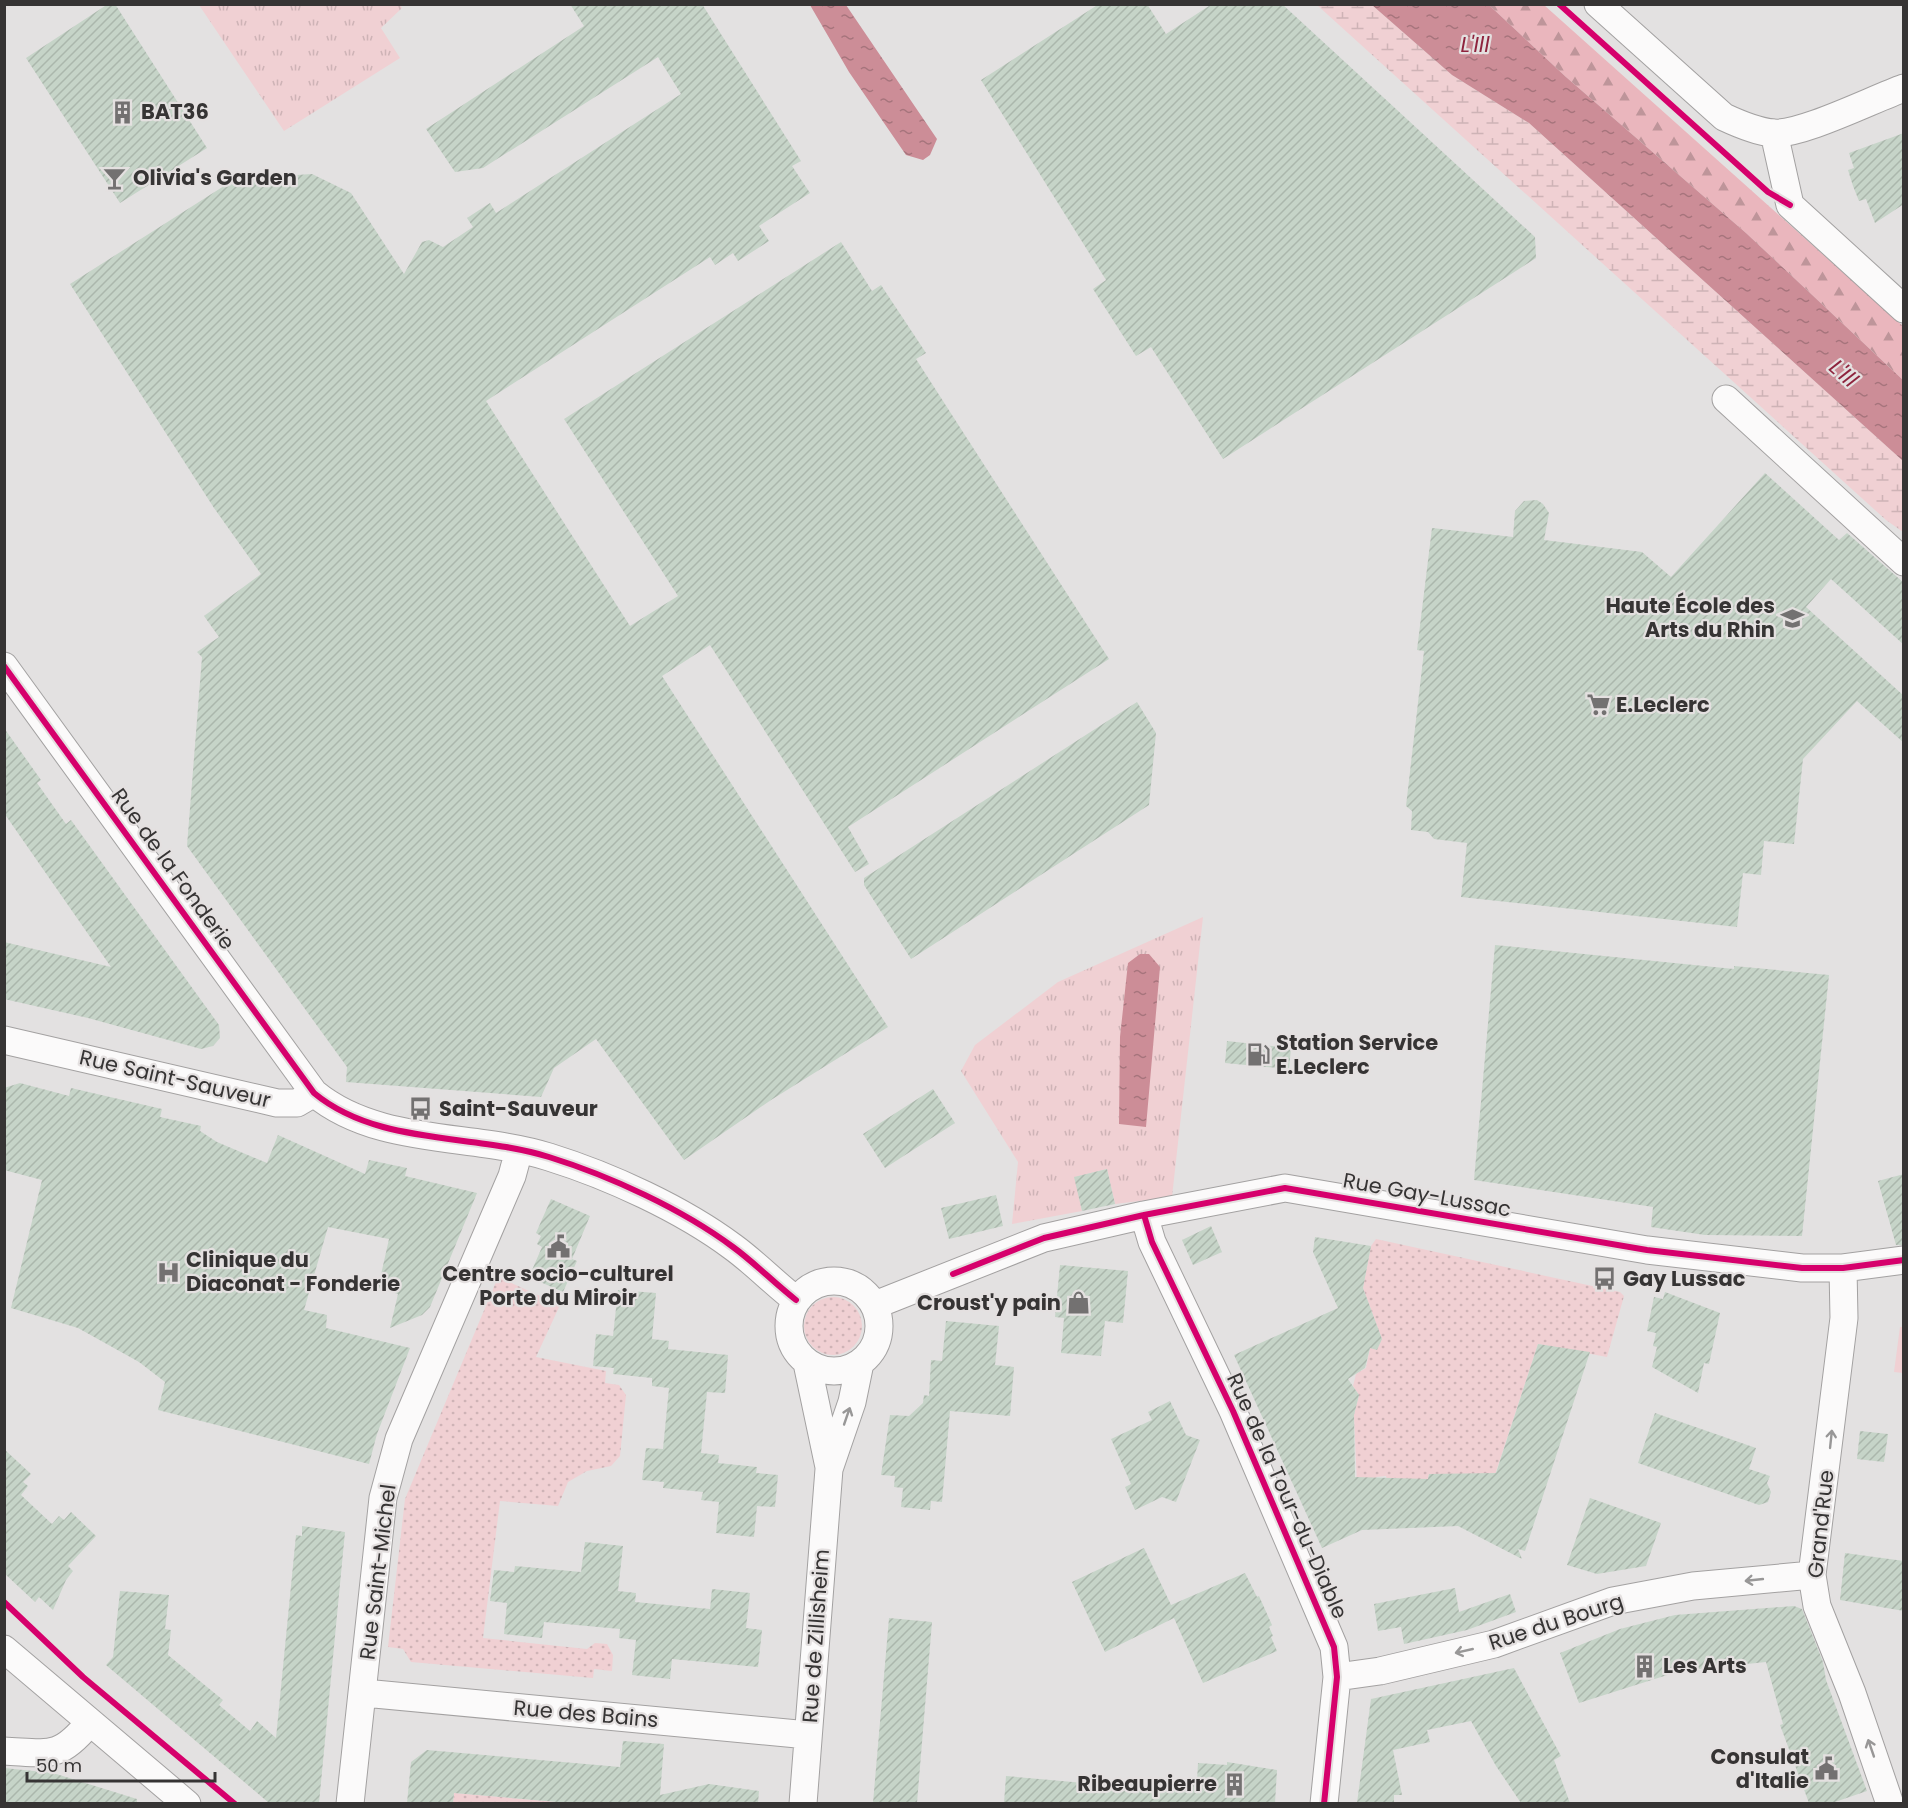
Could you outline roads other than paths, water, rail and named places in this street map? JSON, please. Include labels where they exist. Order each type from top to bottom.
[{"type":"street","points":[[1598,4],[1724,117],[1745,127],[1774,133],[1800,128],[1904,88]]},
{"type":"street","points":[[1774,133],[1790,205],[1904,309]]},
{"type":"street","points":[[1726,399],[1904,562]]},
{"type":"street","name":"Rue de la Fonderie","points":[[4,666],[314,1093]]},
{"type":"street","name":"Rue Saint-Sauveur","points":[[4,1040],[277,1103],[297,1103],[314,1093]]},
{"type":"street","points":[[314,1093],[332,1108],[361,1121],[519,1150],[590,1171],[679,1213],[734,1247],[796,1300]]},
{"type":"street","name":"Rue Saint-Michel","points":[[350,1803],[364,1693],[380,1517],[399,1439],[512,1176],[519,1150]]},
{"type":"street","name":"Rue Gay-Lussac","points":[[875,1305],[1044,1238],[1144,1215],[1285,1188],[1647,1250],[1802,1268],[1843,1268],[1904,1260]]},
{"type":"street","name":"Rue de la Tour-du-Diable","points":[[1144,1215],[1152,1242],[1233,1411],[1328,1628],[1337,1662],[1337,1677],[1324,1803]]},
{"type":"street","name":"Grand'Rue","points":[[1843,1268],[1844,1318],[1812,1575],[1817,1606],[1852,1693],[1890,1803]]},
{"type":"street","points":[[837,1280],[859,1288],[875,1305],[879,1321],[878,1337],[872,1352],[848,1370],[834,1372],[807,1363],[795,1350],[789,1334],[789,1317],[796,1300],[806,1289],[821,1282],[837,1280]]},
{"type":"street","name":"Rue de Zillisheim","points":[[807,1363],[829,1469]]},
{"type":"street","name":"Rue de Zillisheim","points":[[803,1803],[829,1469],[852,1402],[860,1363]]},
{"type":"street","name":"Rue du Bourg","points":[[1337,1677],[1380,1671],[1494,1644],[1613,1601],[1693,1586],[1812,1575]]},
{"type":"street","points":[[4,1649],[186,1803]]},
{"type":"street","name":"Rue des Bains","points":[[364,1693],[808,1735]]},
{"type":"street","points":[[4,1751],[55,1754],[77,1738],[89,1723]]},
{"type":"water","points":[[810,5],[846,5],[937,139],[930,155],[923,160],[906,155],[849,72]]},
{"type":"water","name":"L'Ill","points":[[1372,5],[1489,5],[1566,77],[1746,233],[1903,380],[1903,461],[1529,123],[1452,75]]},
{"type":"water","points":[[1140,954],[1149,954],[1160,967],[1146,1127],[1119,1124],[1120,1037],[1128,963]]},
{"type":"place","name":"BAT36","points":[[123,112]]},
{"type":"place","name":"Olivia's Garden","points":[[115,178]]},
{"type":"place","name":"Haute École des Arts du Rhin","points":[[1793,618]]},
{"type":"place","name":"E.Leclerc","points":[[1598,705]]},
{"type":"place","name":"Station Service E.Leclerc","points":[[1258,1055]]},
{"type":"place","name":"Saint-Sauveur","points":[[421,1109]]},
{"type":"place","name":"Centre socio-culturel Porte du Miroir","points":[[558,1246]]},
{"type":"place","name":"Clinique du Diaconat - Fonderie","points":[[168,1272]]},
{"type":"place","name":"Gay Lussac","points":[[1605,1279]]},
{"type":"place","name":"Croust'y pain","points":[[1079,1303]]},
{"type":"place","name":"Les Arts","points":[[1645,1666]]},
{"type":"place","name":"Consulat d'Italie","points":[[1827,1769]]},
{"type":"place","name":"Ribeaupierre","points":[[1235,1784]]}]
